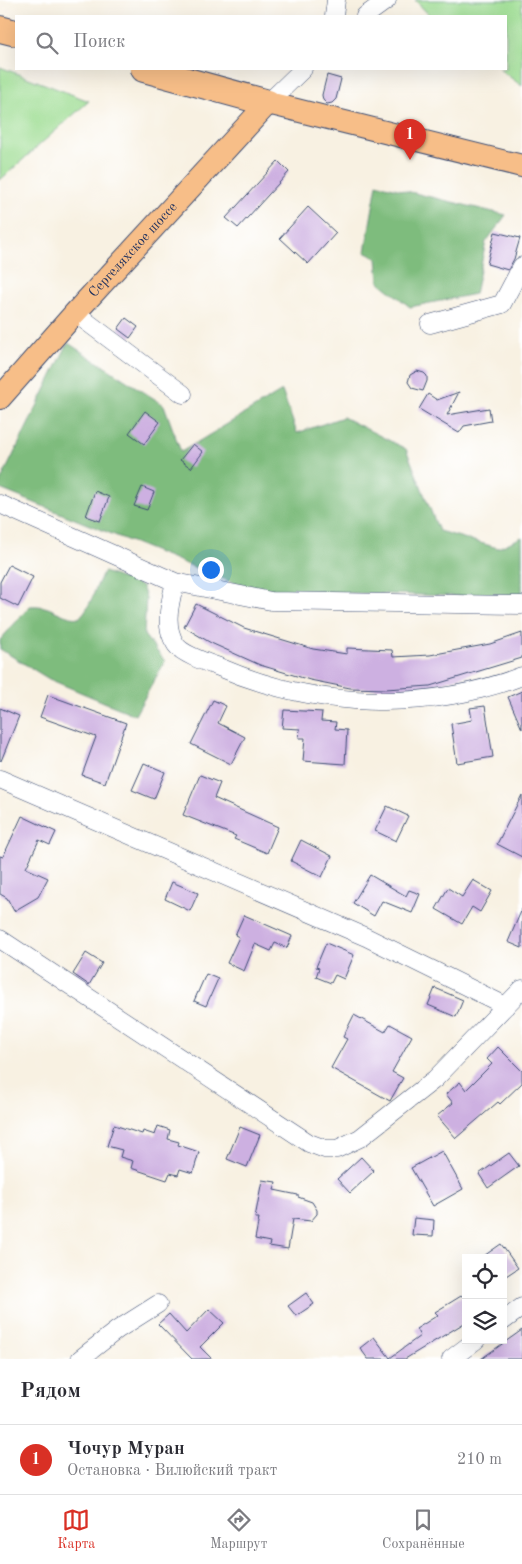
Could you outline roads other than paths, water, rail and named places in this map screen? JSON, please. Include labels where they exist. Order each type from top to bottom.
[{"type":"highway","points":[[0,29],[15,33]]},
{"type":"highway","points":[[148,70],[268,103]]},
{"type":"main road","points":[[268,103],[522,166]]},
{"type":"main road","name":"Сергеляхское шоссе","points":[[0,398],[75,312],[268,103]]},
{"type":"street","points":[[334,15],[336,0]]},
{"type":"street","points":[[366,15],[387,0]]},
{"type":"street","points":[[268,103],[302,70]]},
{"type":"street","points":[[430,324],[502,304],[522,266]]},
{"type":"street","points":[[75,312],[182,394]]},
{"type":"street","points":[[0,504],[175,582],[271,601],[522,605]]},
{"type":"street","points":[[175,582],[169,609],[169,628],[176,646],[198,658],[265,685],[312,696],[369,702],[415,700],[464,694],[522,676]]},
{"type":"street","points":[[0,779],[366,937],[506,1006]]},
{"type":"street","points":[[0,939],[309,1142],[325,1149],[337,1149],[348,1145],[435,1079],[522,989]]},
{"type":"street","points":[[80,1359],[117,1330],[158,1304]]},
{"type":"street","points":[[507,1318],[522,1307]]},
{"type":"street","points":[[450,1359],[471,1344]]},
{"type":"place","name":"Чочур Муран","points":[[410,160]]}]
